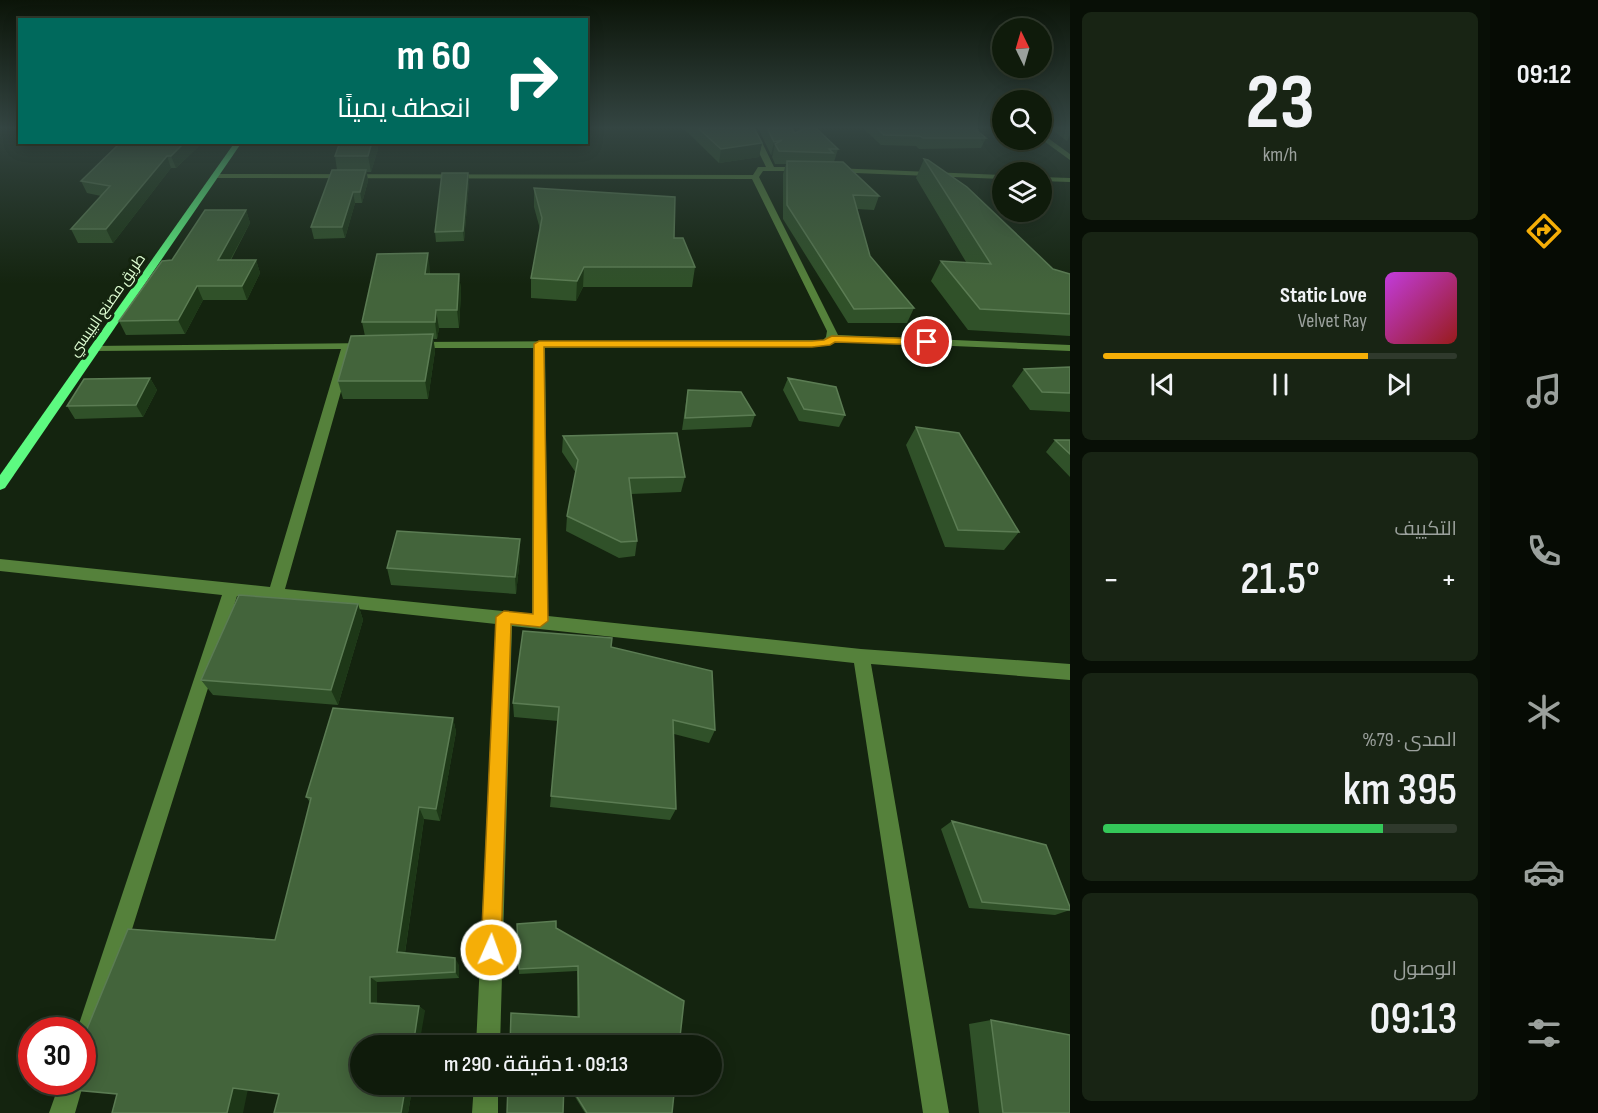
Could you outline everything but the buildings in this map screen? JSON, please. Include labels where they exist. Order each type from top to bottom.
[{"type":"main road","name":"طريق مصنع البيبسي","points":[[0,485],[214,180]]},
{"type":"street","points":[[756,180],[832,331],[832,339]]},
{"type":"street","points":[[408,345],[812,344],[826,343],[832,339],[1070,348]]},
{"type":"street","points":[[539,344],[540,621]]},
{"type":"street","points":[[276,595],[348,345]]},
{"type":"street","points":[[95,348],[384,345]]},
{"type":"street","points":[[0,565],[861,656],[1070,672]]},
{"type":"street","points":[[93,1017],[231,590]]},
{"type":"street","points":[[488,1035],[504,617]]},
{"type":"street","points":[[861,656],[936,1113]]},
{"type":"street","points":[[62,1113],[68,1095]]},
{"type":"street","points":[[485,1113],[486,1095]]},
{"type":"route","points":[[491,950],[504,617],[540,621],[539,344],[812,344],[826,343],[832,339],[927,342]]}]
